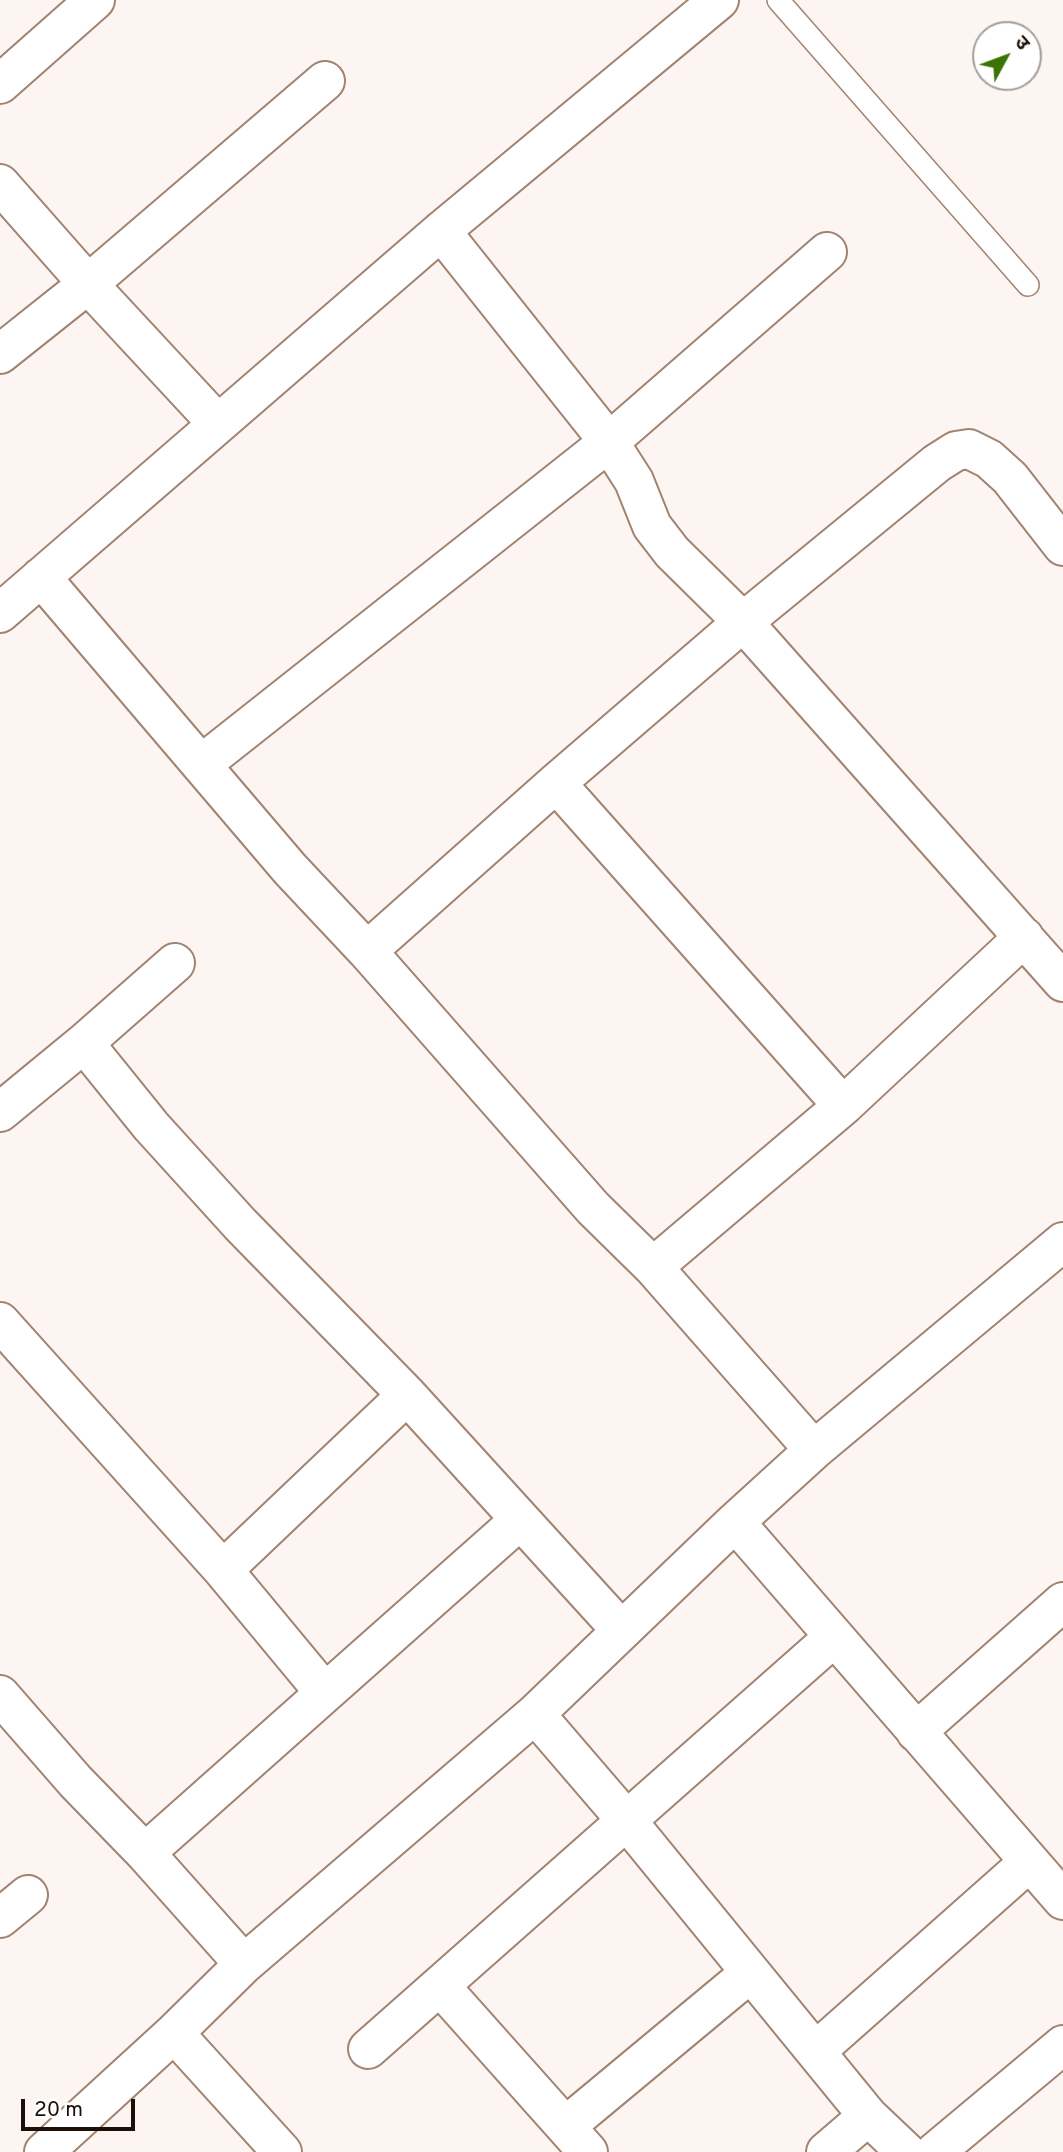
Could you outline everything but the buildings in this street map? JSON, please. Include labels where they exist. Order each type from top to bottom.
[{"type":"street","points":[[0,84],[95,0]]},
{"type":"street","points":[[0,613],[441,231],[719,0]]},
{"type":"street","points":[[0,354],[88,284],[325,81]]},
{"type":"street","points":[[0,184],[218,424]]},
{"type":"street","points":[[441,231],[609,442],[634,481],[652,526],[672,552],[743,622],[1063,982]]},
{"type":"street","points":[[202,764],[609,442],[827,252]]},
{"type":"street","points":[[367,951],[555,783],[743,622],[937,463],[956,451],[969,449],[989,459],[1010,478],[1063,546]]},
{"type":"street","points":[[41,577],[290,869],[367,951],[593,1208],[653,1267],[814,1450]]},
{"type":"street","points":[[555,783],[843,1106]]},
{"type":"street","points":[[653,1267],[843,1106],[1024,937]]},
{"type":"street","points":[[0,1112],[84,1043],[174,963]]},
{"type":"street","points":[[84,1043],[151,1126],[222,1204],[407,1395],[621,1630]]},
{"type":"street","points":[[44,2152],[174,2033],[244,1964],[535,1714],[814,1450],[1032,1271],[1063,1242]]},
{"type":"street","points":[[0,1322],[223,1570],[325,1693]]},
{"type":"street","points":[[223,1570],[407,1395]]},
{"type":"street","points":[[145,1853],[520,1520]]},
{"type":"street","points":[[735,1522],[1028,1863],[1063,1900]]},
{"type":"street","points":[[916,1731],[1063,1602]]},
{"type":"street","points":[[368,2049],[834,1637]]},
{"type":"street","points":[[0,1695],[76,1782],[145,1853],[244,1964]]},
{"type":"street","points":[[535,1714],[627,1821],[868,2116],[906,2152]]},
{"type":"street","points":[[816,2051],[1028,1863]]},
{"type":"street","points":[[440,1986],[577,2139],[750,1973]]},
{"type":"street","points":[[174,2033],[282,2152]]},
{"type":"street","points":[[935,2152],[1063,2045]]},
{"type":"street","points":[[826,2152],[868,2116]]},
{"type":"lane","points":[[778,0],[1028,285]]}]
